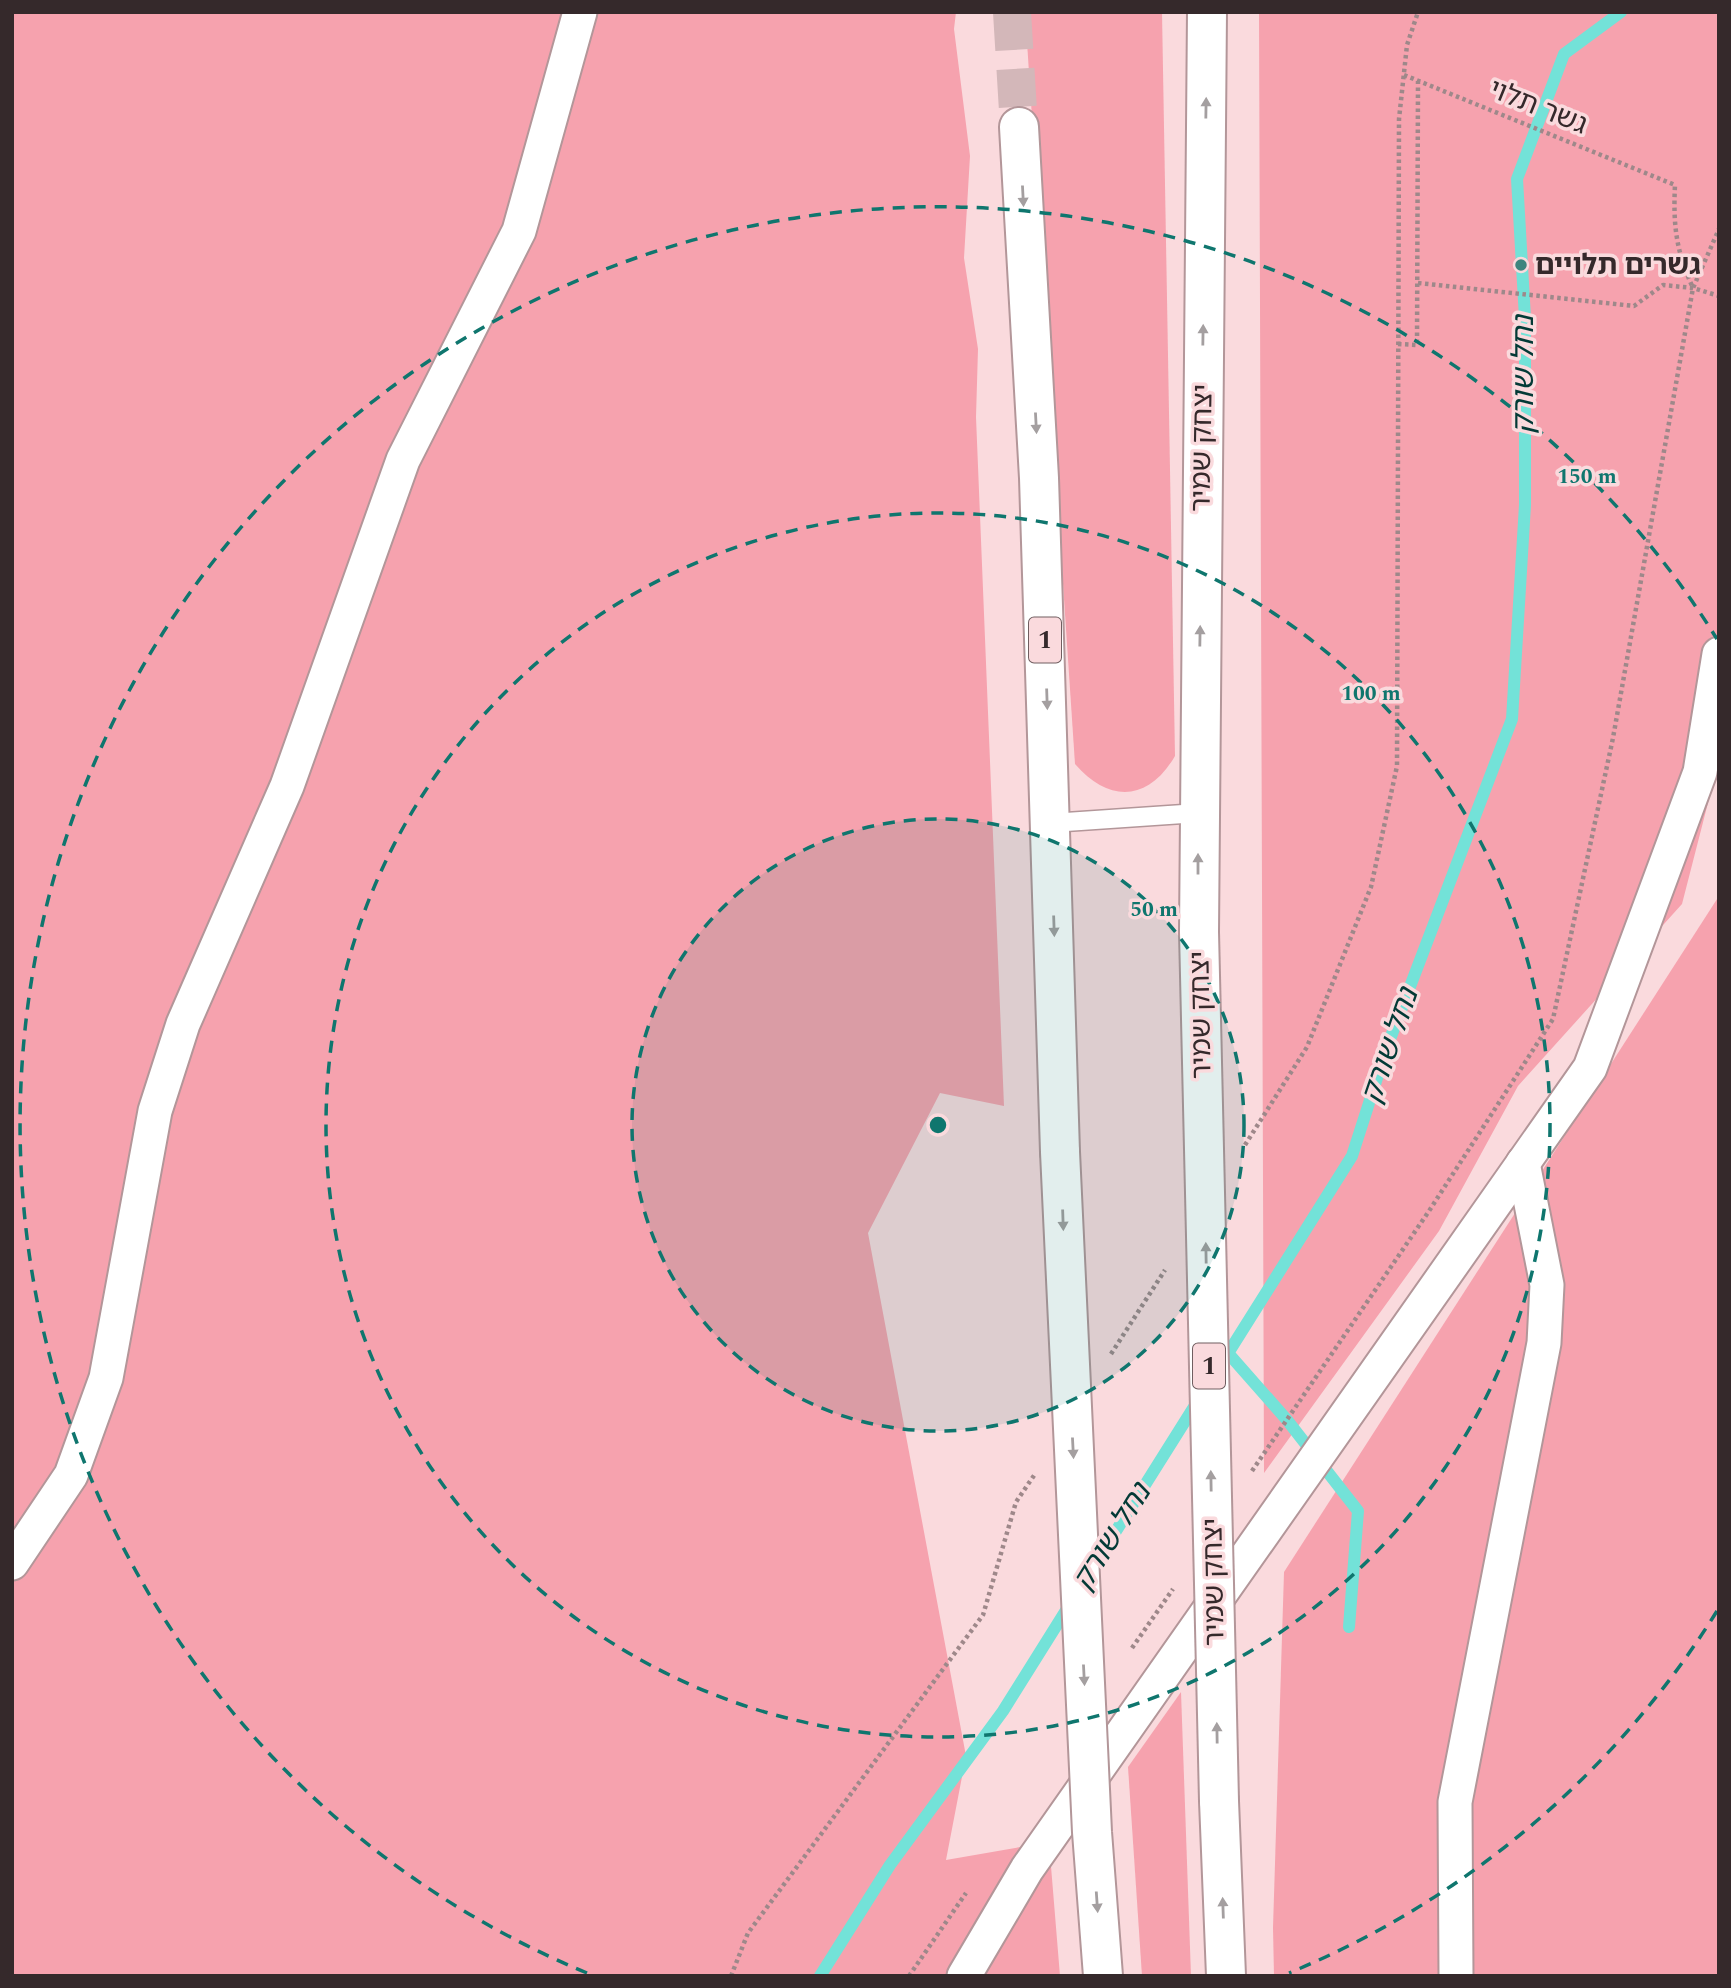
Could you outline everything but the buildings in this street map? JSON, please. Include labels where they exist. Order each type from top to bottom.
[{"type":"highway","name":"יצחק שמיר","points":[[1207,12],[1199,932],[1219,1801],[1226,1976]]},
{"type":"highway","name":"1","points":[[1019,127],[1039,478],[1060,1152],[1086,1723],[1103,1976]]},
{"type":"street","points":[[12,1563],[71,1475],[106,1378],[155,1111],[183,1024],[287,786],[403,460],[519,231],[580,12]]},
{"type":"street","points":[[964,1976],[1027,1869],[1590,1068],[1700,772],[1719,654]]},
{"type":"street","points":[[1456,1976],[1455,1802],[1544,1343],[1547,1285],[1523,1163]]},
{"type":"lane","points":[[1051,823],[1198,813]]},
{"type":"path","name":"גשר תלוי","points":[[1404,75],[1675,185],[1674,216],[1678,256],[1693,288]]},
{"type":"path","points":[[1398,344],[1417,345],[1419,81]]},
{"type":"path","points":[[1249,1476],[1429,1211],[1553,1019],[1613,738],[1693,288],[1719,229]]},
{"type":"path","points":[[1418,284],[1634,306],[1663,285],[1693,288],[1719,296]]},
{"type":"path","points":[[1125,1658],[1179,1578]]},
{"type":"path","points":[[909,1976],[971,1885]]},
{"type":"shaded area","points":[[12,12],[956,12],[954,29],[970,156],[964,258],[978,349],[976,417],[1004,1106],[940,1093],[868,1233],[966,1756],[946,1860],[1049,1842],[1060,1976],[12,1976]]},
{"type":"shaded area","points":[[1025,12],[1162,12],[1175,756],[1153,782],[1128,792],[1101,786],[1075,764]]},
{"type":"shaded area","points":[[1259,12],[1719,12],[1719,760],[1682,904],[1518,1086],[1439,1231],[1264,1473]]},
{"type":"shaded area","points":[[1719,896],[1719,1976],[1274,1976],[1273,1928],[1284,1572]]},
{"type":"shaded area","points":[[1181,1692],[1191,1976],[1142,1976],[1128,1767]]},
{"type":"waterway","name":"נחל שורק","points":[[1220,1366],[1352,1156],[1387,1047],[1512,719],[1525,505],[1525,318],[1517,179],[1564,54],[1621,12]]},
{"type":"waterway","points":[[1228,1353],[1287,1420],[1358,1511],[1349,1627]]},
{"type":"waterway","name":"נחל שורק","points":[[1089,1574],[1199,1399]]},
{"type":"waterway","name":"נחל שורק","points":[[820,1976],[890,1865],[1003,1711],[1070,1604]]},
{"type":"tunnel","points":[[1012,12],[1019,127]]},
{"type":"place","name":"גשרים תלויים","points":[[1521,265]]}]
